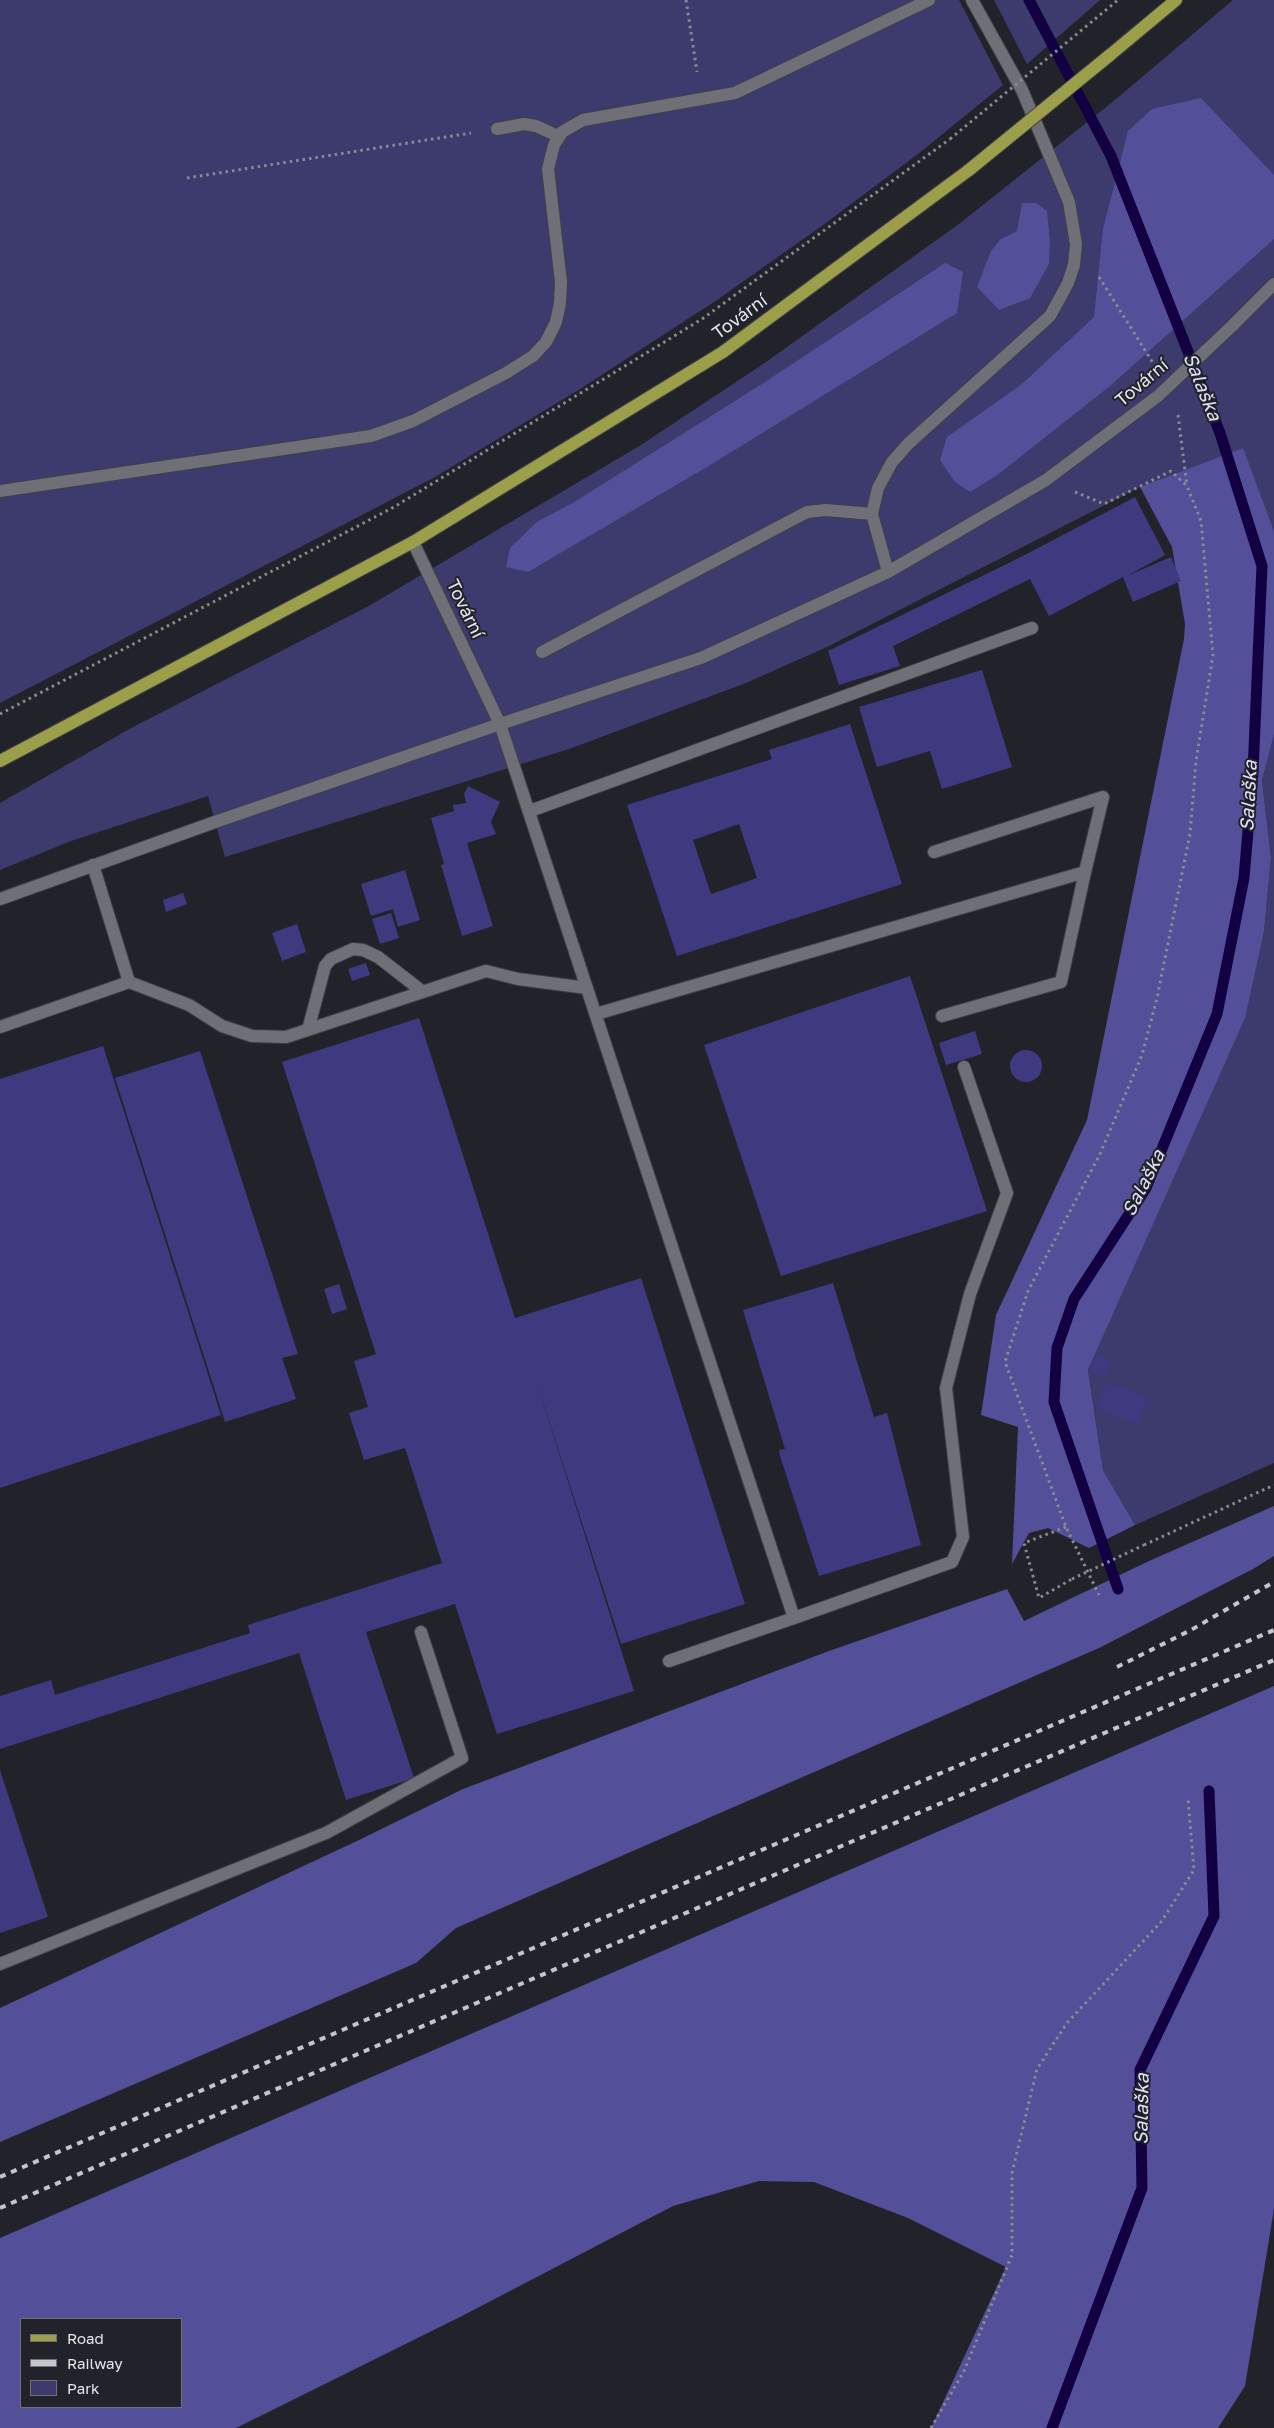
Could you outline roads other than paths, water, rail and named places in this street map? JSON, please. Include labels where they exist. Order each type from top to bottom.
[{"type":"main road","name":"Tovární","points":[[413,542],[722,352],[970,170],[1176,0]]},
{"type":"main road","points":[[0,761],[413,542]]},
{"type":"street","points":[[0,491],[371,436],[413,421],[506,373],[533,356],[546,342],[556,322],[560,303],[560,282],[548,169],[558,136],[571,125],[583,120],[736,93],[930,0]]},
{"type":"street","points":[[888,572],[872,514],[878,488],[892,462],[909,443],[1050,316],[1068,283],[1074,264],[1076,244],[1069,202],[1022,90],[972,0]]},
{"type":"street","points":[[497,129],[524,124],[536,126],[558,136]]},
{"type":"street","name":"Tovární","points":[[413,542],[500,724],[701,658],[888,572],[1046,480],[1158,396],[1274,284]]},
{"type":"street","points":[[542,652],[807,512],[826,510],[872,514]]},
{"type":"street","points":[[530,811],[1032,628]]},
{"type":"street","points":[[0,899],[500,724],[794,1618]]},
{"type":"street","points":[[934,852],[1103,797],[1061,982],[942,1016]]},
{"type":"street","points":[[93,865],[129,982]]},
{"type":"street","points":[[596,1014],[1085,872]]},
{"type":"street","points":[[308,1030],[325,966],[331,959],[353,949],[362,950],[378,957],[423,992]]},
{"type":"street","points":[[0,1027],[129,982],[189,1005],[222,1026],[252,1036],[286,1037],[486,972],[518,979],[588,988]]},
{"type":"street","points":[[669,1660],[952,1562],[963,1537],[946,1388],[970,1294],[1007,1193],[964,1068]]},
{"type":"street","points":[[0,1964],[326,1832],[462,1758],[421,1632]]},
{"type":"waterway","name":"Salaška","points":[[1029,0],[1111,156],[1220,433],[1262,566],[1253,772],[1244,878],[1217,1014],[1146,1188],[1074,1299],[1057,1348],[1054,1402],[1118,1589]]},
{"type":"waterway","name":"Salaška","points":[[1052,2428],[1142,2188],[1140,2070],[1214,1916],[1209,1791]]},
{"type":"railway","points":[[1117,1667],[1191,1630],[1274,1582]]},
{"type":"railway","points":[[0,2177],[1274,1630]]},
{"type":"railway","points":[[0,2208],[1274,1660]]}]
